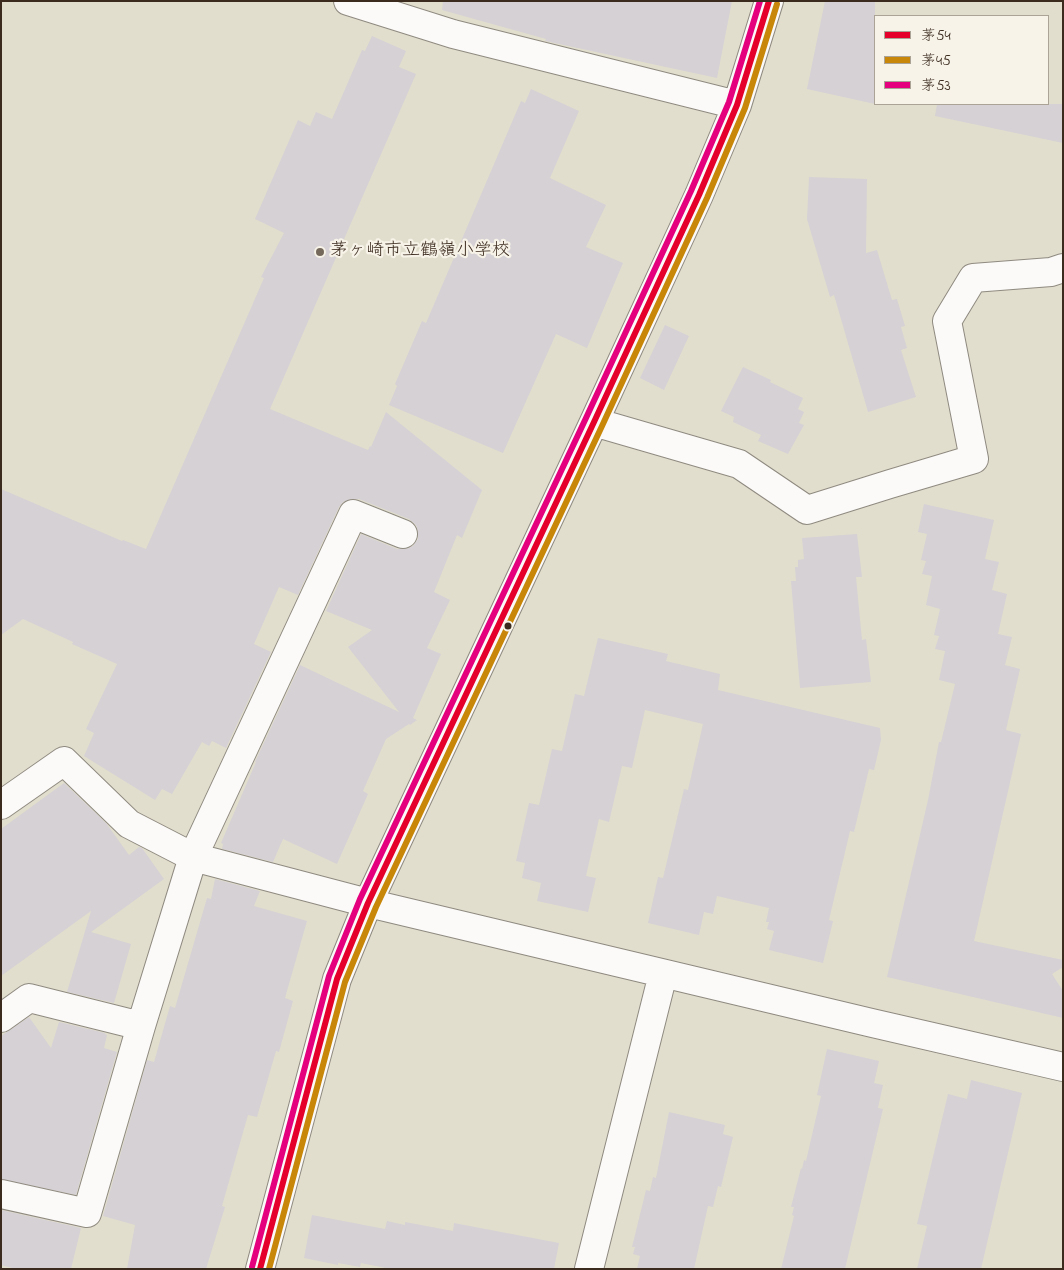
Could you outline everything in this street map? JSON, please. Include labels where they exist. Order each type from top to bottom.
[{"type":"street","points":[[348,1],[453,34],[737,105]]},
{"type":"street","points":[[263,1268],[336,980],[368,903],[594,422],[698,195],[737,105],[769,1]]},
{"type":"street","points":[[594,422],[739,464],[807,510],[974,459],[947,321],[973,278],[1051,272],[1063,268]]},
{"type":"street","points":[[1,1194],[88,1214],[141,1026],[193,857],[353,514],[403,534]]},
{"type":"street","points":[[1,804],[64,761],[129,824],[193,857],[368,903],[1063,1067]]},
{"type":"street","points":[[589,1269],[663,974]]},
{"type":"street","points":[[1,1018],[29,998],[141,1026]]},
{"type":"building","points":[[443,1],[732,1],[717,78],[545,41],[546,39],[442,10]]},
{"type":"building","points":[[825,1],[875,1],[874,104],[807,89]]},
{"type":"building","points":[[372,36],[406,51],[399,67],[416,74],[270,409],[368,450],[386,412],[482,490],[462,538],[457,535],[434,592],[450,600],[427,648],[441,654],[413,718],[417,720],[386,739],[363,791],[368,794],[337,864],[283,839],[273,862],[222,849],[223,844],[221,843],[255,762],[300,665],[399,712],[348,647],[372,630],[326,611],[361,534],[397,549],[406,549],[413,546],[418,539],[416,525],[409,519],[359,499],[343,502],[298,595],[279,587],[254,644],[271,652],[226,748],[212,741],[209,746],[202,742],[172,794],[162,789],[155,800],[84,756],[94,733],[86,729],[117,664],[23,619],[1,635],[1,489],[122,541],[146,549],[264,278],[261,277],[284,233],[255,219],[298,120],[310,126],[316,112],[332,119],[362,50],[365,51]]},
{"type":"building","points":[[531,89],[579,111],[550,178],[606,205],[586,247],[623,263],[587,348],[556,334],[503,453],[389,405],[397,386],[395,384],[422,321],[426,323],[521,101],[525,103]]},
{"type":"building","points":[[1063,104],[1063,143],[935,116],[937,105]]},
{"type":"building","points":[[809,177],[867,179],[866,253],[877,250],[892,300],[897,299],[905,326],[901,327],[907,348],[901,350],[916,397],[868,412],[834,295],[830,297],[807,219]]},
{"type":"building","points":[[665,325],[689,336],[664,390],[640,378]]},
{"type":"building","points":[[743,367],[803,398],[798,409],[804,412],[799,423],[804,425],[788,454],[758,441],[761,435],[733,422],[734,417],[721,411]]},
{"type":"building","points":[[924,504],[994,520],[985,559],[999,562],[992,590],[1007,594],[998,634],[1012,637],[1005,665],[1020,669],[1006,730],[1021,734],[974,941],[1063,960],[1063,967],[1052,974],[1063,991],[1063,1018],[887,977],[928,800],[939,742],[941,742],[955,684],[939,680],[945,651],[935,649],[939,636],[934,635],[940,609],[926,605],[932,576],[922,574],[926,561],[921,560],[927,534],[918,532]]},
{"type":"building","points":[[857,534],[862,577],[856,577],[862,640],[866,639],[871,682],[800,688],[791,581],[796,581],[795,567],[798,567],[798,560],[804,559],[802,538]]},
{"type":"building","points":[[598,638],[668,654],[666,661],[720,674],[718,690],[880,728],[881,740],[874,770],[869,769],[854,832],[850,831],[829,920],[833,921],[823,963],[769,950],[774,931],[767,929],[769,922],[766,922],[769,908],[717,896],[713,914],[704,912],[699,935],[648,923],[658,877],[663,878],[684,789],[688,790],[703,724],[645,710],[632,768],[622,766],[609,822],[599,819],[586,876],[596,878],[588,912],[537,901],[541,883],[522,878],[525,863],[516,861],[529,803],[539,805],[552,749],[562,751],[575,694],[584,696]]},
{"type":"building","points":[[64,783],[106,823],[129,855],[139,847],[142,848],[164,879],[91,932],[131,944],[114,1003],[67,992],[91,911],[1,976],[1,829]]},
{"type":"building","points":[[215,879],[260,891],[254,906],[307,921],[285,998],[293,1001],[279,1052],[276,1051],[257,1117],[248,1115],[222,1206],[225,1207],[206,1269],[127,1269],[135,1225],[103,1216],[147,1060],[154,1062],[170,1006],[175,1008],[207,898],[211,899]]},
{"type":"building","points":[[29,1017],[51,1048],[59,1022],[105,1033],[107,1035],[104,1048],[117,1052],[76,1195],[1,1179],[1,1036]]},
{"type":"building","points":[[827,1049],[879,1061],[874,1083],[883,1085],[878,1108],[883,1109],[845,1269],[781,1269],[794,1216],[792,1215],[794,1207],[791,1207],[801,1168],[804,1160],[806,1161],[821,1096],[817,1095]]},
{"type":"building","points":[[971,1080],[1022,1093],[981,1269],[917,1269],[927,1226],[917,1224],[948,1094],[967,1099]]},
{"type":"building","points":[[669,1112],[725,1125],[723,1134],[733,1137],[721,1187],[718,1186],[713,1207],[708,1206],[694,1269],[637,1269],[640,1256],[633,1254],[635,1247],[632,1247],[646,1190],[650,1191],[653,1177],[656,1178]]},
{"type":"building","points":[[1,1210],[81,1228],[71,1269],[16,1269],[1,1265]]},
{"type":"building","points":[[312,1215],[385,1229],[387,1221],[405,1225],[405,1222],[453,1231],[454,1223],[559,1243],[554,1269],[391,1269],[361,1263],[360,1267],[338,1263],[338,1265],[304,1258]]},
{"type":"transit line","name":"茅53","points":[[252,1267],[329,976],[360,899],[691,191],[729,102],[760,1]]},
{"type":"transit line","name":"茅54","points":[[260,1269],[337,979],[368,903],[699,195],[737,105],[769,1]]},
{"type":"transit line","name":"茅45","points":[[269,1269],[345,982],[376,907],[707,198],[745,108],[777,4]]},
{"type":"place","name":"茅ヶ崎市立鶴嶺小学校","points":[[320,252]]}]
